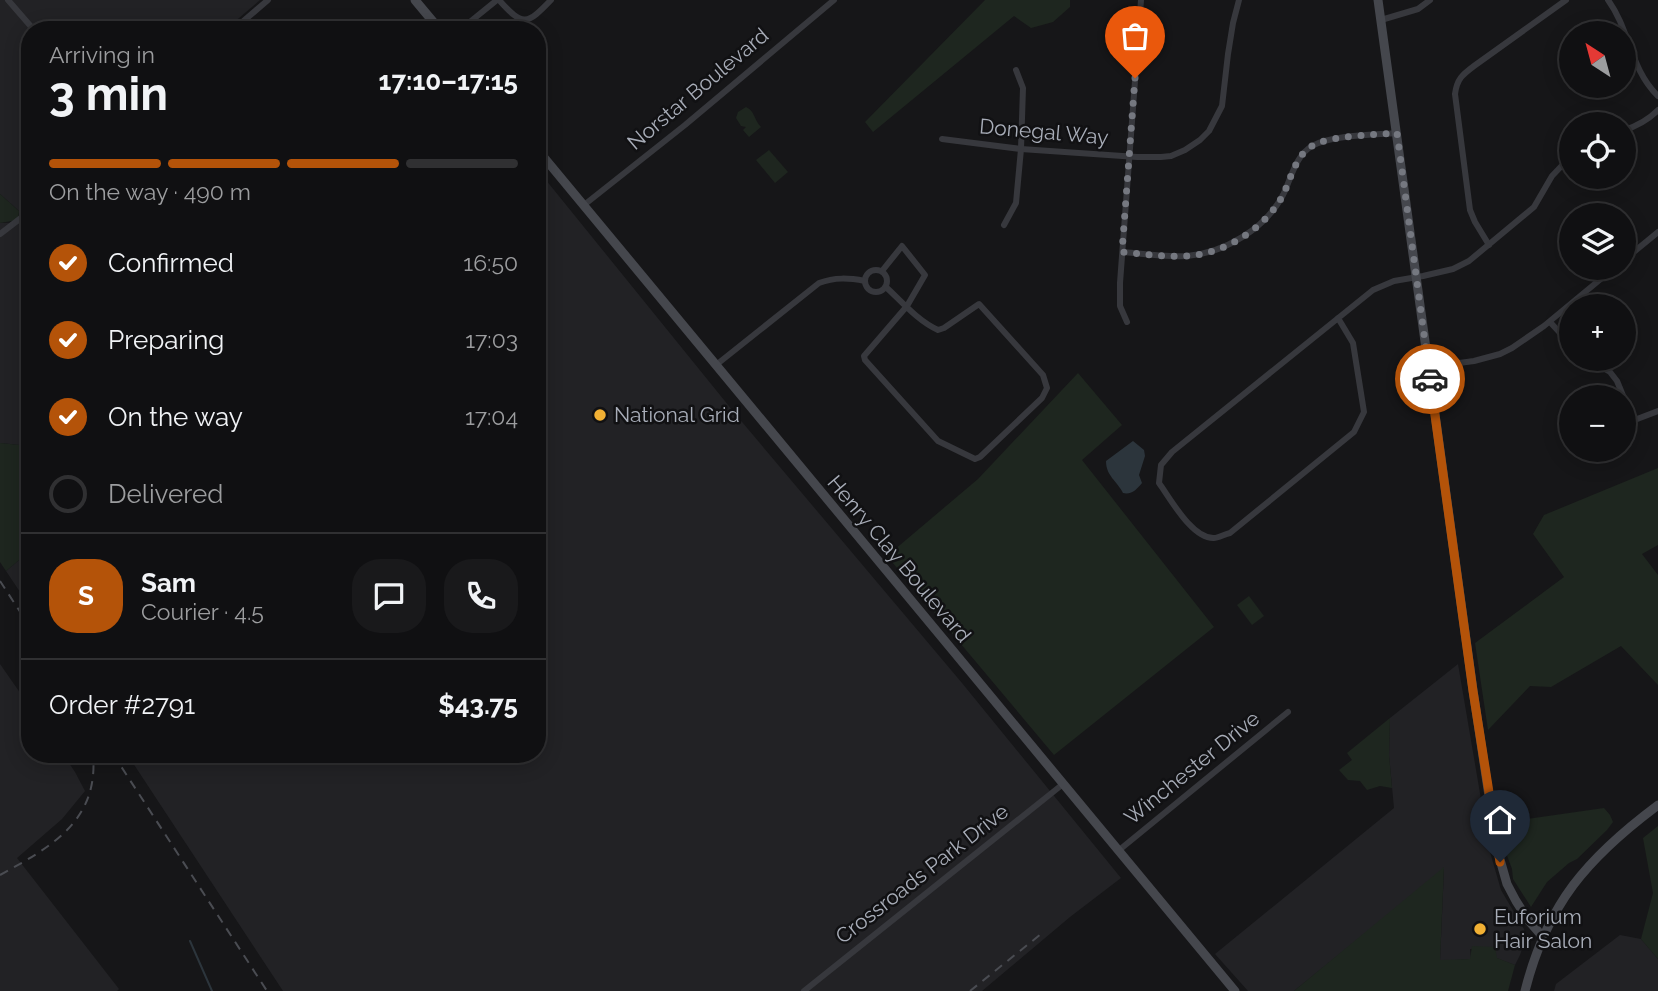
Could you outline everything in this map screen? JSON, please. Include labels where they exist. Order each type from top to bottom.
[{"type":"main road","points":[[415,0],[432,21]]},
{"type":"main road","points":[[1378,0],[1497,849],[1507,884],[1528,921],[1543,937]]},
{"type":"main road","name":"Henry Clay Boulevard","points":[[546,160],[1235,991]]},
{"type":"main road","points":[[1525,991],[1543,937],[1573,884],[1611,842],[1658,805]]},
{"type":"street","points":[[8,0],[26,21]]},
{"type":"street","points":[[244,21],[268,0]]},
{"type":"street","points":[[471,21],[498,0],[512,15],[529,20],[551,0]]},
{"type":"street","name":"Norstar Boulevard","points":[[584,205],[685,125],[834,0]]},
{"type":"street","points":[[1127,322],[1120,306],[1122,252],[1141,0]]},
{"type":"street","name":"Donegal Way","points":[[942,139],[1020,149],[1129,157],[1161,158],[1185,150],[1209,131],[1224,101],[1228,54],[1240,0]]},
{"type":"street","points":[[1381,20],[1418,9],[1430,0]]},
{"type":"street","points":[[1489,244],[1469,210],[1455,94],[1456,83],[1474,66],[1566,0]]},
{"type":"street","points":[[1608,0],[1623,27],[1636,65],[1658,96]]},
{"type":"street","points":[[1004,225],[1016,203],[1023,88],[1016,70]]},
{"type":"street","points":[[1636,125],[1658,110]]},
{"type":"street","points":[[1122,252],[1188,256],[1222,248],[1245,235],[1270,214],[1280,200],[1296,163],[1311,146],[1337,139],[1397,133]]},
{"type":"street","points":[[1338,318],[1353,343],[1364,412],[1354,432],[1230,533],[1214,538],[1203,536],[1188,524],[1159,483],[1161,465],[1172,452],[1338,318],[1373,290],[1394,281],[1453,269],[1469,261],[1534,207],[1559,169]]},
{"type":"street","points":[[0,234],[21,218]]},
{"type":"street","points":[[1636,250],[1658,232]]},
{"type":"street","points":[[882,271],[902,246],[925,275],[907,306],[864,356],[865,360],[938,441],[975,459],[980,457],[1042,398],[1047,388],[1043,375],[979,304],[938,330],[928,326],[907,306],[886,287]]},
{"type":"street","points":[[871,271],[882,271],[887,276],[886,287],[881,291],[872,291],[865,281],[868,274],[871,271]]},
{"type":"street","points":[[716,365],[814,286],[833,279],[865,281]]},
{"type":"street","points":[[1429,367],[1474,361],[1512,348],[1550,322],[1600,280]]},
{"type":"street","points":[[1550,322],[1559,332]]},
{"type":"street","points":[[1608,371],[1619,385]]},
{"type":"street","points":[[1636,419],[1658,411]]},
{"type":"street","name":"Winchester Drive","points":[[1118,851],[1288,712]]},
{"type":"street","name":"Crossroads Park Drive","points":[[804,991],[1063,784]]},
{"type":"shaded area","points":[[0,0],[260,0],[236,21],[21,21],[21,209],[19,211],[0,194]]},
{"type":"shaded area","points":[[985,0],[1070,0],[1070,7],[1053,22],[1031,28],[1014,16],[873,132],[865,122]]},
{"type":"shaded area","points":[[746,107],[761,127],[749,137],[743,130],[746,127],[741,126],[736,118],[738,112]]},
{"type":"shaded area","points":[[769,150],[788,172],[775,183],[756,160]]},
{"type":"shaded area","name":"National Grid","points":[[546,180],[737,416],[962,683],[1121,878],[982,991],[283,991],[133,763],[546,763]]},
{"type":"shaded area","points":[[0,194],[19,211],[18,220],[0,223]]},
{"type":"shaded area","points":[[21,222],[19,445],[0,443],[0,223]]},
{"type":"shaded area","points":[[1078,373],[1122,425],[1082,460],[1214,627],[1054,755],[887,556],[978,479]]},
{"type":"shaded area","points":[[1133,441],[1144,450],[1145,456],[1139,475],[1142,483],[1132,492],[1123,493],[1110,475],[1106,461]]},
{"type":"shaded area","points":[[0,443],[21,443],[21,558],[6,571],[0,562]]},
{"type":"shaded area","points":[[1658,468],[1658,545],[1642,554],[1658,575],[1658,685],[1621,646],[1551,687],[1530,686],[1488,730],[1475,643],[1564,577],[1533,534],[1544,515]]},
{"type":"shaded area","points":[[21,558],[21,594],[6,571]]},
{"type":"shaded area","points":[[1249,596],[1264,616],[1252,625],[1237,605]]},
{"type":"shaded area","points":[[0,664],[21,694],[21,763],[69,763],[85,791],[62,819],[17,858],[119,989],[0,991]]},
{"type":"shaded area","points":[[1458,664],[1490,852],[1501,890],[1526,937],[1515,965],[1496,958],[1496,952],[1470,949],[1471,959],[1440,961],[1444,869],[1294,991],[1248,991],[1215,954],[1394,808],[1389,755],[1390,718]]},
{"type":"shaded area","points":[[1390,718],[1392,788],[1380,786],[1367,790],[1360,781],[1348,780],[1339,770],[1352,760],[1347,753]]},
{"type":"shaded area","points":[[1525,804],[1527,819],[1604,808],[1613,822],[1577,859],[1547,882],[1531,907],[1513,879],[1498,808]]},
{"type":"shaded area","points":[[1658,826],[1658,959],[1641,939],[1653,893],[1643,838]]},
{"type":"shaded area","points":[[1444,867],[1440,960],[1470,959],[1472,946],[1495,947],[1497,958],[1515,965],[1508,991],[1294,991]]},
{"type":"shaded area","points":[[1620,935],[1641,939],[1658,959],[1658,991],[1554,991],[1556,984]]},
{"type":"waterway","points":[[190,941],[212,991]]},
{"type":"railway","points":[[0,581],[21,613]]},
{"type":"railway","points":[[0,875],[37,854],[68,829],[80,814],[88,797],[93,763]]},
{"type":"railway","points":[[119,763],[267,991]]},
{"type":"railway","points":[[970,991],[1041,934]]},
{"type":"way so far","points":[[1135,78],[1122,252],[1188,256],[1222,248],[1245,235],[1270,214],[1280,200],[1296,163],[1311,146],[1337,139],[1397,133],[1430,379]]},
{"type":"place","name":"National Grid","points":[[600,415]]},
{"type":"place","name":"Euforium Hair Salon","points":[[1480,929]]},
{"type":"route","points":[[1430,379],[1473,691],[1500,862]]}]
